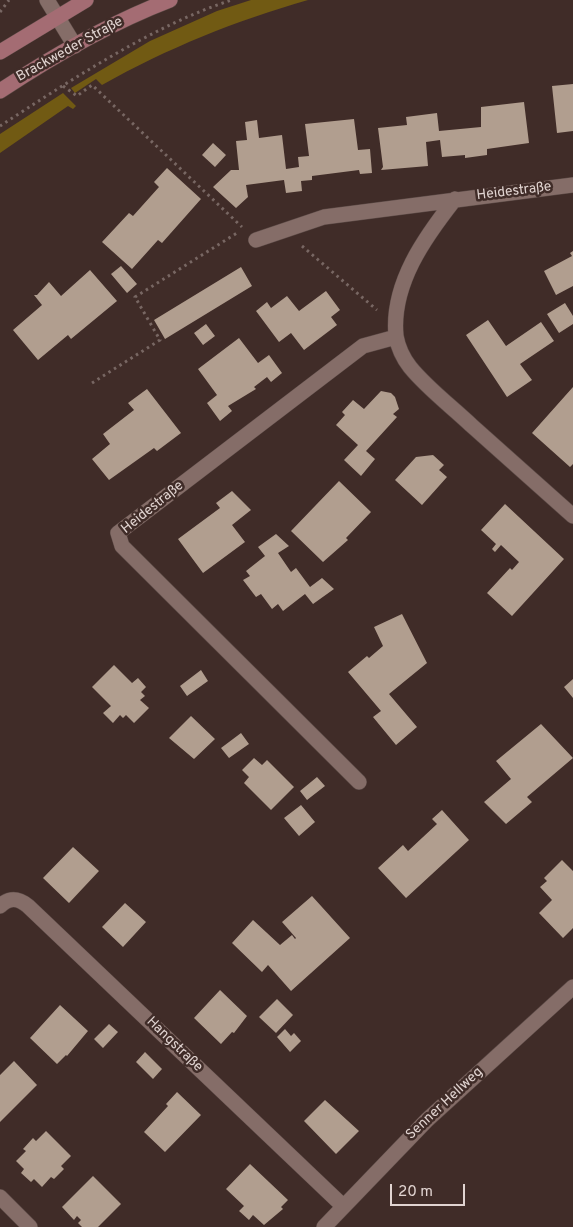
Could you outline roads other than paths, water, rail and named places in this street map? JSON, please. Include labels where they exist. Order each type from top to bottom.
[{"type":"main road","points":[[0,52],[86,0]]},
{"type":"main road","name":"Brackweder Straße","points":[[0,91],[37,66],[140,12],[170,0]]},
{"type":"street","points":[[47,0],[75,46]]},
{"type":"street","name":"Heidestraße","points":[[256,240],[324,217],[573,185]]},
{"type":"street","points":[[455,199],[429,231],[414,258],[396,314],[396,337],[400,352],[426,384],[573,516]]},
{"type":"street","name":"Heidestraße","points":[[359,782],[122,546],[118,533],[363,346],[396,337]]},
{"type":"street","name":"Hangstraße","points":[[0,906],[6,900],[13,899],[28,906],[343,1206]]},
{"type":"street","name":"Senner Hellweg","points":[[324,1227],[426,1120],[573,987]]},
{"type":"street","points":[[0,1197],[30,1227]]}]
